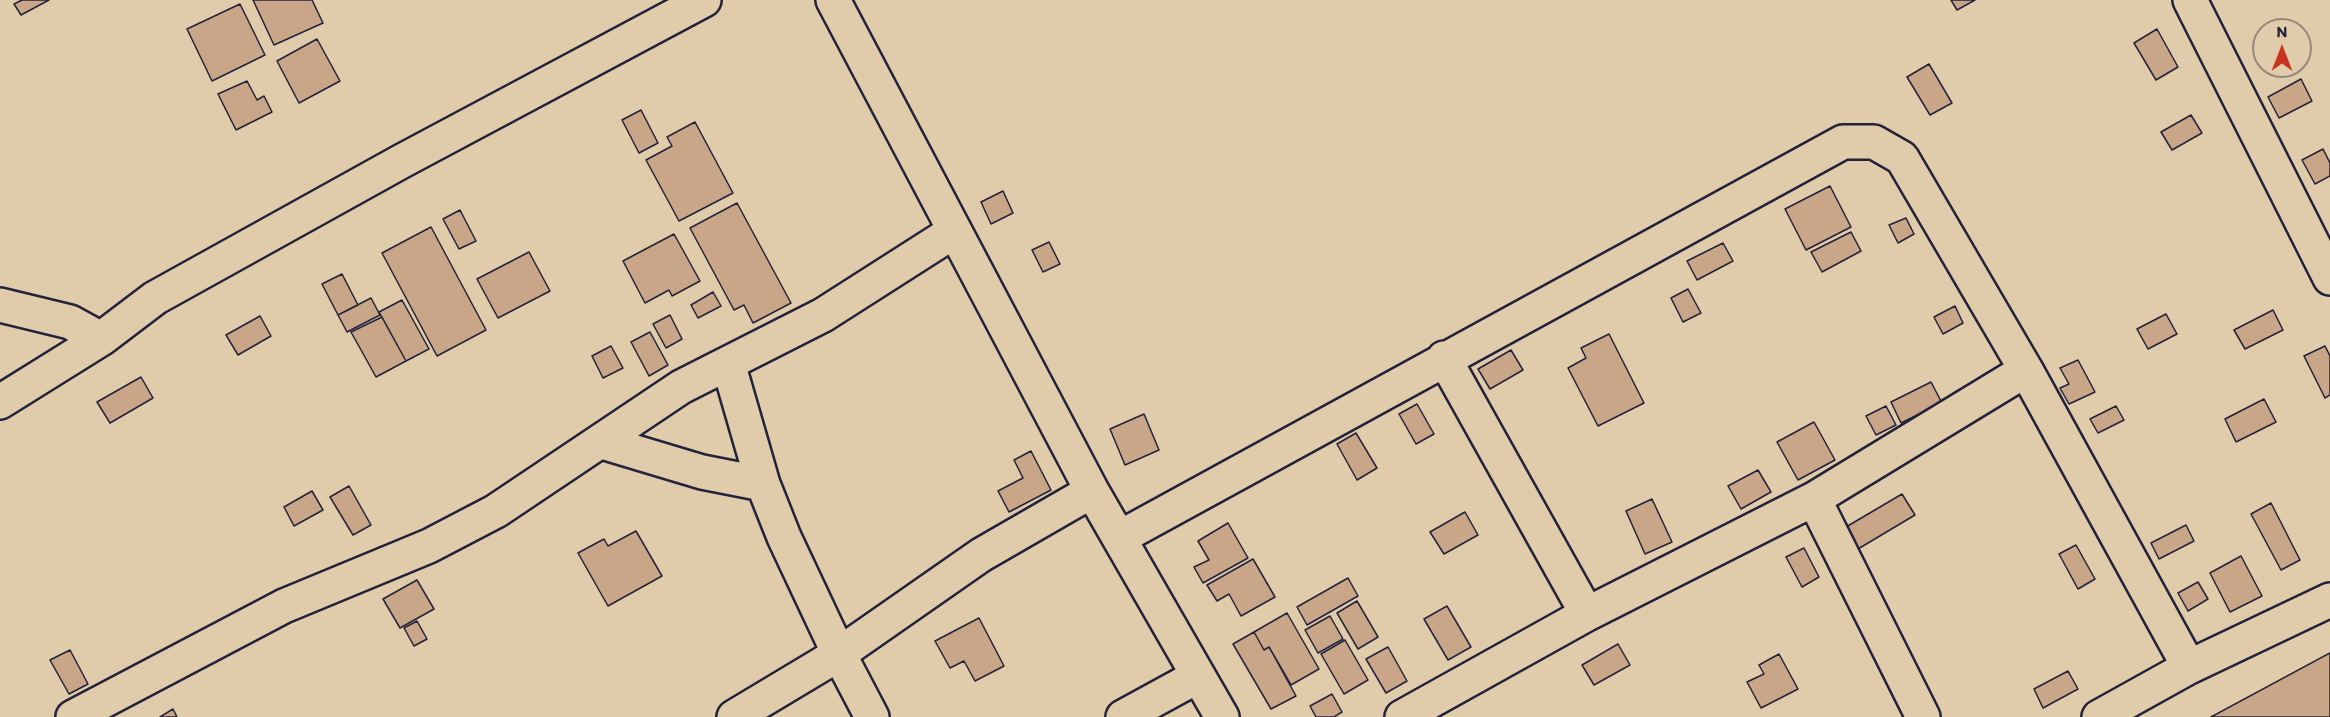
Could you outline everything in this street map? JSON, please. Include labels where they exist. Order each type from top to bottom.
[{"type":"street","points":[[0,402],[102,339],[155,298],[402,161],[704,0]]},
{"type":"street","points":[[833,0],[953,232],[1092,491],[1222,717]]},
{"type":"street","points":[[2190,0],[2330,278]]},
{"type":"street","points":[[1119,538],[1443,358],[1843,142],[1875,142],[1902,158],[2026,370],[2188,667]]},
{"type":"street","points":[[73,717],[284,606],[429,546],[496,511],[681,387],[823,315],[953,232]]},
{"type":"street","points":[[0,305],[70,322],[102,339]]},
{"type":"street","points":[[1443,358],[1587,614]]},
{"type":"street","points":[[728,363],[763,484],[784,537],[839,654],[872,717]]},
{"type":"street","points":[[1402,717],[1587,614],[1814,499],[2026,370]]},
{"type":"street","points":[[602,442],[702,472],[763,484]]},
{"type":"street","points":[[734,717],[839,654],[981,555],[1092,491]]},
{"type":"street","points":[[1814,499],[1923,717]]},
{"type":"street","points":[[2099,717],[2188,667],[2330,600]]},
{"type":"street","points":[[1123,717],[1198,676]]},
{"type":"building","points":[[22,0],[49,0],[21,15],[14,4]]},
{"type":"building","points":[[253,0],[312,0],[323,23],[274,45]]},
{"type":"building","points":[[1951,0],[1975,0],[1957,10]]},
{"type":"building","points":[[240,4],[265,55],[212,81],[187,29]]},
{"type":"building","points":[[2157,29],[2178,67],[2156,80],[2134,43]]},
{"type":"building","points":[[317,39],[340,81],[299,103],[277,61]]},
{"type":"building","points":[[1929,64],[1952,103],[1930,115],[1907,77]]},
{"type":"building","points":[[2301,79],[2312,101],[2279,118],[2268,97]]},
{"type":"building","points":[[247,81],[257,100],[264,96],[272,112],[236,130],[218,94]]},
{"type":"building","points":[[641,110],[658,143],[639,153],[622,120]]},
{"type":"building","points":[[2191,115],[2202,133],[2172,150],[2161,132]]},
{"type":"building","points":[[695,122],[733,193],[679,221],[646,160],[672,146],[667,137]]},
{"type":"building","points":[[2323,149],[2330,163],[2330,176],[2315,184],[2302,160]]},
{"type":"building","points":[[1830,186],[1851,227],[1806,250],[1785,209]]},
{"type":"building","points":[[1003,191],[1013,213],[991,224],[981,202]]},
{"type":"building","points":[[737,203],[791,303],[753,323],[744,305],[734,310],[690,228]]},
{"type":"building","points":[[460,210],[476,241],[459,249],[443,219]]},
{"type":"building","points":[[1906,218],[1914,234],[1898,243],[1889,225]]},
{"type":"building","points":[[431,227],[486,330],[437,356],[382,253]]},
{"type":"building","points":[[1851,232],[1861,251],[1822,272],[1811,252]]},
{"type":"building","points":[[674,234],[700,281],[672,296],[669,290],[645,303],[623,261]]},
{"type":"building","points":[[1049,242],[1060,264],[1043,272],[1032,250]]},
{"type":"building","points":[[1723,243],[1733,261],[1697,280],[1687,261]]},
{"type":"building","points":[[529,252],[550,291],[498,318],[477,279]]},
{"type":"building","points":[[342,274],[358,305],[338,315],[322,284]]},
{"type":"building","points":[[1688,289],[1701,313],[1683,322],[1671,298]]},
{"type":"building","points":[[713,292],[721,306],[698,318],[691,305]]},
{"type":"building","points":[[371,298],[380,315],[347,332],[338,315]]},
{"type":"building","points":[[402,300],[429,349],[406,361],[379,312]]},
{"type":"building","points":[[1955,306],[1963,323],[1943,334],[1934,317]]},
{"type":"building","points":[[2273,310],[2283,330],[2245,349],[2234,330]]},
{"type":"building","points":[[2166,314],[2177,334],[2148,349],[2137,329]]},
{"type":"building","points":[[670,315],[682,339],[666,348],[653,324]]},
{"type":"building","points":[[260,316],[271,336],[238,355],[226,335]]},
{"type":"building","points":[[382,317],[406,361],[376,377],[351,332]]},
{"type":"building","points":[[650,332],[668,365],[649,376],[631,342]]},
{"type":"building","points":[[1609,334],[1644,403],[1598,426],[1568,368],[1586,358],[1581,348]]},
{"type":"building","points":[[611,346],[623,368],[603,378],[592,356]]},
{"type":"building","points":[[2325,346],[2330,356],[2330,395],[2325,398],[2304,356]]},
{"type":"building","points":[[1511,350],[1523,370],[1490,389],[1478,369]]},
{"type":"building","points":[[2078,360],[2095,392],[2069,404],[2060,388],[2069,384],[2060,368]]},
{"type":"building","points":[[141,377],[153,398],[110,423],[97,402]]},
{"type":"building","points":[[1931,382],[1942,403],[1901,423],[1891,402]]},
{"type":"building","points":[[2264,399],[2276,422],[2236,442],[2225,419]]},
{"type":"building","points":[[1417,404],[1434,434],[1416,444],[1399,414]]},
{"type":"building","points":[[1886,406],[1896,425],[1876,435],[1866,416]]},
{"type":"building","points":[[2116,406],[2124,420],[2098,433],[2090,419]]},
{"type":"building","points":[[1144,414],[1159,450],[1125,465],[1110,429]]},
{"type":"building","points":[[1814,422],[1835,460],[1798,480],[1777,442]]},
{"type":"building","points":[[1356,433],[1377,468],[1357,480],[1337,444]]},
{"type":"building","points":[[1031,451],[1051,490],[1009,512],[998,491],[1023,478],[1014,460]]},
{"type":"building","points":[[1758,470],[1771,492],[1741,509],[1728,486]]},
{"type":"building","points":[[349,486],[371,525],[353,535],[330,497]]},
{"type":"building","points":[[312,491],[323,510],[294,526],[284,507]]},
{"type":"building","points":[[1902,494],[1915,515],[1858,549],[1846,527]]},
{"type":"building","points":[[1652,499],[1672,542],[1645,554],[1626,511]]},
{"type":"building","points":[[2271,503],[2300,560],[2281,570],[2251,514]]},
{"type":"building","points":[[1465,512],[1478,535],[1444,554],[1430,532]]},
{"type":"building","points":[[1228,523],[1248,558],[1203,583],[1194,567],[1209,560],[1198,541]]},
{"type":"building","points":[[2186,525],[2194,541],[2159,559],[2151,543]]},
{"type":"building","points":[[636,531],[662,576],[608,606],[578,553],[604,539],[608,546]]},
{"type":"building","points":[[2076,545],[2095,579],[2078,589],[2059,554]]},
{"type":"building","points":[[1804,548],[1819,577],[1802,587],[1786,557]]},
{"type":"building","points":[[2241,556],[2262,596],[2230,612],[2210,573]]},
{"type":"building","points":[[1253,559],[1275,597],[1241,616],[1229,594],[1217,601],[1207,585]]},
{"type":"building","points":[[1348,578],[1358,596],[1307,625],[1297,607]]},
{"type":"building","points":[[417,580],[434,609],[400,628],[383,599]]},
{"type":"building","points":[[2198,582],[2208,599],[2188,611],[2178,593]]},
{"type":"building","points":[[1357,601],[1378,637],[1358,649],[1337,613]]},
{"type":"building","points":[[1447,606],[1471,647],[1448,660],[1424,619]]},
{"type":"building","points":[[1287,613],[1319,669],[1291,685],[1269,647],[1264,650],[1254,632]]},
{"type":"building","points":[[1330,616],[1343,639],[1318,653],[1305,630]]},
{"type":"building","points":[[979,618],[1004,666],[975,681],[964,661],[950,668],[935,641]]},
{"type":"building","points":[[417,621],[427,639],[414,646],[404,628]]},
{"type":"building","points":[[1254,632],[1264,650],[1269,647],[1296,696],[1271,709],[1233,644]]},
{"type":"building","points":[[1345,640],[1368,680],[1344,694],[1321,654]]},
{"type":"building","points":[[1618,644],[1630,665],[1594,685],[1582,665]]},
{"type":"building","points":[[1388,647],[1407,681],[1386,693],[1366,659]]},
{"type":"building","points":[[70,650],[88,684],[69,694],[50,660]]},
{"type":"building","points":[[2330,653],[2330,717],[2211,717]]},
{"type":"building","points":[[1779,654],[1798,689],[1761,708],[1747,682],[1764,674],[1759,665]]},
{"type":"building","points":[[2068,671],[2078,689],[2043,708],[2034,689]]},
{"type":"building","points":[[1332,694],[1342,712],[1334,717],[1316,717],[1310,706]]},
{"type":"building","points":[[173,709],[177,717],[160,717]]}]
